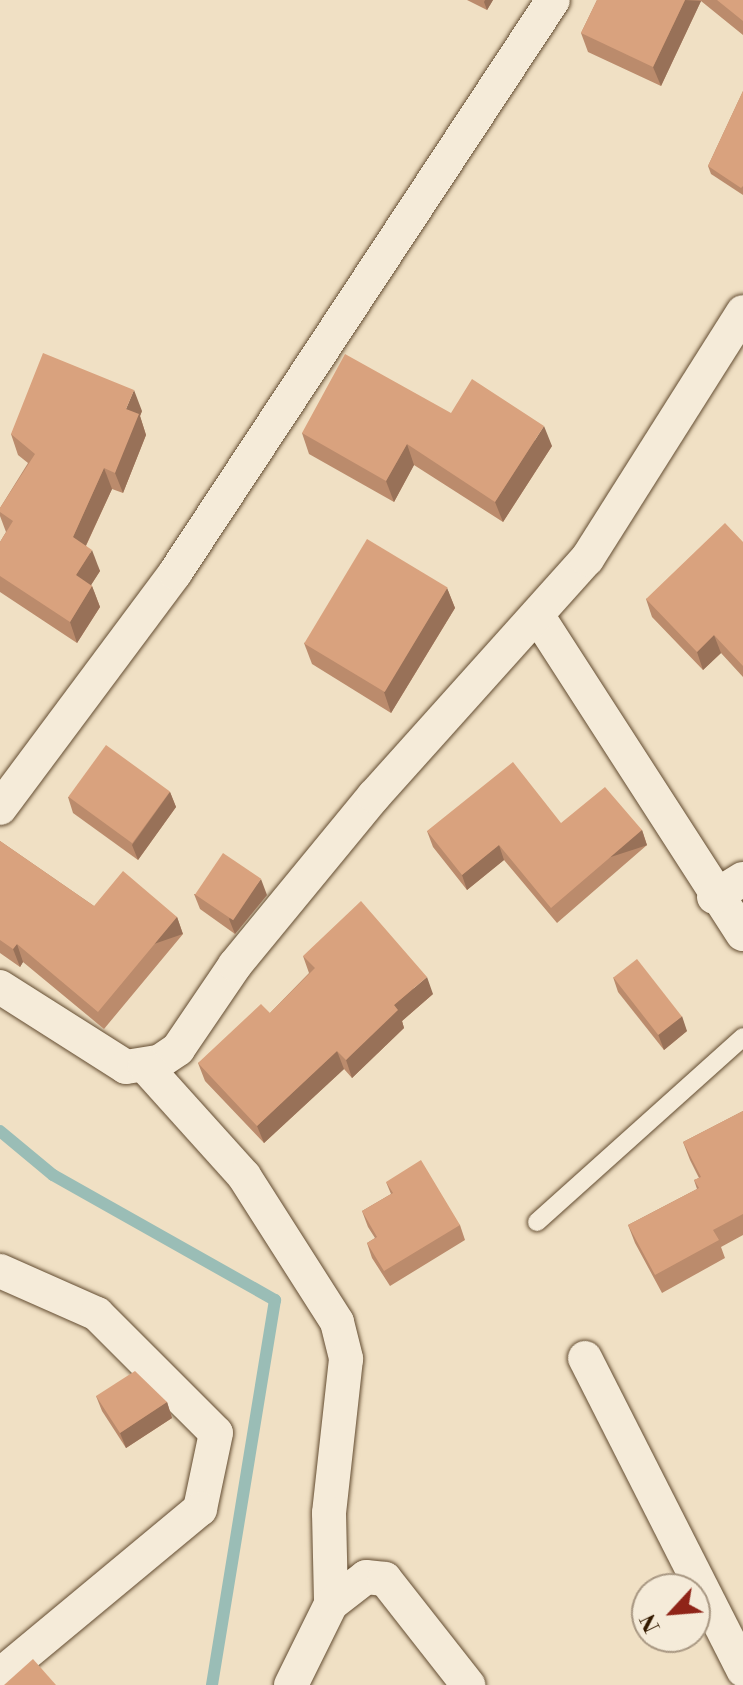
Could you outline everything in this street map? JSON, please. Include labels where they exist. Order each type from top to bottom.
[{"type":"street","points":[[0,808],[175,573],[553,0]]},
{"type":"street","points":[[145,1066],[178,1049],[235,965],[374,796],[539,618],[608,528],[743,312]]},
{"type":"street","points":[[539,618],[714,897],[743,934]]},
{"type":"street","points":[[714,897],[743,879]]},
{"type":"street","points":[[0,987],[106,1057],[145,1066],[244,1176],[337,1322],[346,1359],[329,1513],[331,1604]]},
{"type":"street","points":[[0,1271],[97,1314],[216,1433],[200,1509],[0,1675]]},
{"type":"street","points":[[585,1358],[743,1670]]},
{"type":"street","points":[[291,1685],[331,1604],[366,1577],[385,1579],[468,1685]]},
{"type":"lane","points":[[537,1222],[743,1037]]},
{"type":"building","points":[[597,0],[685,0],[653,67],[581,33]]},
{"type":"building","points":[[717,0],[743,0],[743,21]]},
{"type":"building","points":[[743,91],[743,186],[741,188],[708,166]]},
{"type":"building","points":[[43,353],[134,390],[126,409],[139,414],[115,473],[104,468],[73,537],[92,550],[76,575],[92,586],[70,622],[0,576],[0,542],[13,521],[0,512],[0,508],[35,454],[11,434]]},
{"type":"building","points":[[345,354],[451,413],[472,379],[544,426],[495,502],[407,444],[386,481],[302,433]]},
{"type":"building","points":[[725,523],[743,542],[743,666],[714,635],[697,652],[646,599]]},
{"type":"building","points":[[367,539],[448,587],[385,692],[304,644]]},
{"type":"building","points":[[106,745],[170,791],[132,843],[68,797]]},
{"type":"building","points":[[513,762],[561,823],[605,787],[642,830],[551,908],[499,845],[462,875],[427,831]]},
{"type":"building","points":[[0,841],[94,906],[123,871],[177,917],[98,1012],[17,944],[13,949],[0,940]]},
{"type":"building","points":[[223,853],[261,879],[233,920],[195,894]]},
{"type":"building","points":[[361,901],[427,977],[394,1005],[398,1010],[346,1060],[337,1051],[257,1126],[198,1063],[261,1004],[270,1013],[315,968],[303,956]]},
{"type":"building","points":[[637,959],[682,1017],[658,1035],[613,977]]},
{"type":"building","points":[[743,1111],[743,1214],[713,1230],[719,1240],[655,1275],[628,1225],[699,1188],[694,1180],[701,1177],[683,1142]]},
{"type":"building","points":[[421,1160],[460,1225],[384,1271],[367,1243],[377,1237],[362,1211],[393,1193],[386,1182]]},
{"type":"building","points":[[135,1371],[167,1402],[120,1433],[96,1396]]},
{"type":"building","points":[[33,1659],[56,1685],[4,1685]]},
{"type":"waterway","points":[[0,1131],[53,1175],[275,1300],[212,1685]]}]
